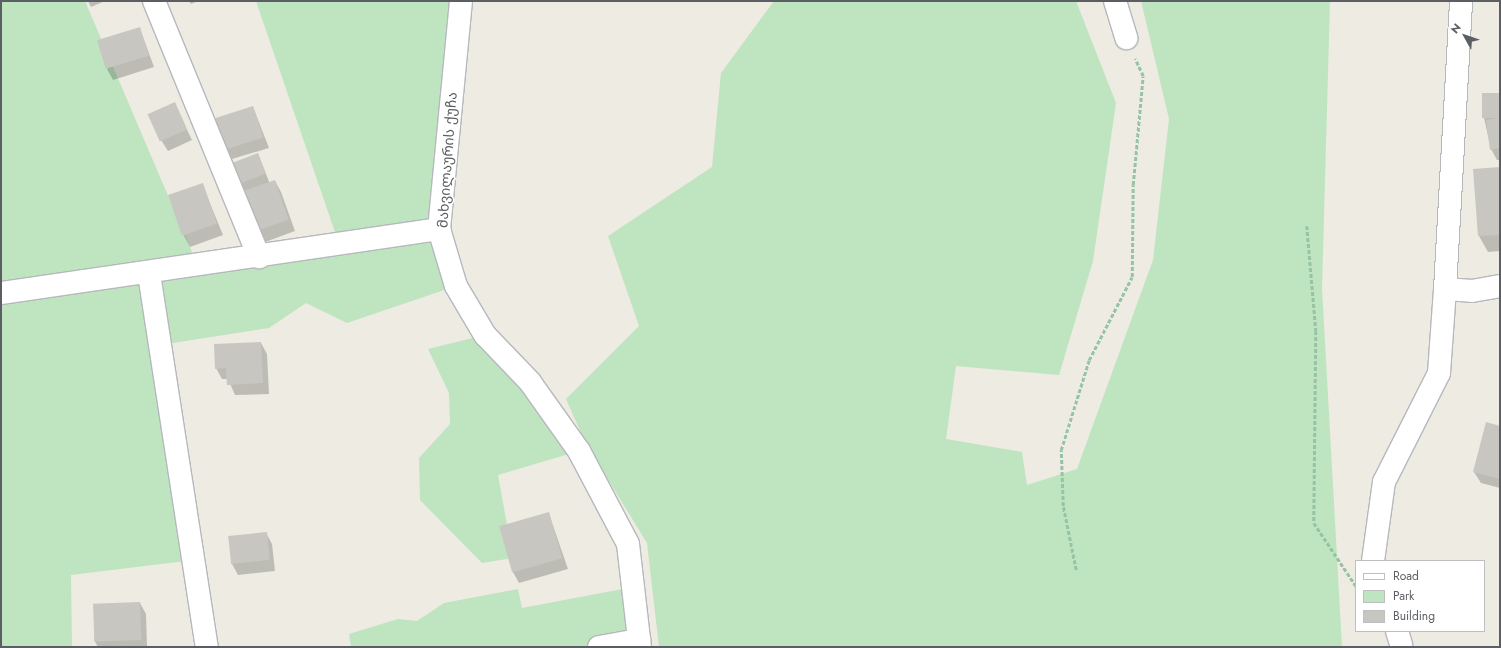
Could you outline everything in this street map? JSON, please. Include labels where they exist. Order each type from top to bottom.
[{"type":"street","points":[[154,1],[259,257]]},
{"type":"street","name":"მახვილაურის ქუჩა","points":[[461,1],[439,229],[456,286],[485,335],[530,382],[579,451],[628,544],[639,643]]},
{"type":"street","points":[[1115,1],[1126,38]]},
{"type":"street","points":[[1373,560],[1384,482],[1439,373],[1461,1]]},
{"type":"street","points":[[1,293],[149,274],[439,229]]},
{"type":"street","points":[[149,274],[207,647]]},
{"type":"street","points":[[1445,289],[1472,291],[1500,286]]},
{"type":"street","points":[[600,647],[639,643]]},
{"type":"path","points":[[1076,570],[1063,506],[1061,450],[1089,360],[1132,277],[1133,184],[1143,76],[1126,38]]},
{"type":"path","points":[[1307,226],[1316,331],[1314,523],[1355,584]]},
{"type":"green space","points":[[1,1],[85,1],[198,266],[339,244],[256,1],[461,1],[439,229],[456,286],[347,323],[306,303],[269,328],[160,345],[194,560],[71,575],[72,647],[1,647]]},
{"type":"green space","points":[[774,1],[1076,1],[1116,103],[1093,261],[1059,375],[956,366],[946,439],[1022,452],[1027,485],[1077,469],[1153,260],[1169,119],[1141,1],[1330,1],[1322,288],[1342,647],[659,647],[647,543],[585,442],[566,399],[639,326],[608,236],[712,167],[721,73]]},
{"type":"green space","points":[[485,335],[579,451],[498,475],[513,558],[482,563],[420,500],[419,458],[450,424],[449,393],[428,349]]},
{"type":"green space","points":[[633,587],[639,640],[599,647],[351,647],[349,634],[398,619],[417,621],[444,603],[518,589],[522,608]]},
{"type":"building","points":[[140,27],[149,56],[106,69],[97,40]]},
{"type":"building","points":[[1482,93],[1500,93],[1500,118],[1482,118]]},
{"type":"building","points":[[175,102],[187,129],[160,142],[148,114]]},
{"type":"building","points":[[253,106],[263,137],[225,150],[215,118]]},
{"type":"building","points":[[1500,118],[1500,148],[1490,150],[1486,120]]},
{"type":"building","points":[[258,153],[266,174],[236,185],[228,164]]},
{"type":"building","points":[[1500,167],[1500,235],[1478,236],[1473,169]]},
{"type":"building","points":[[275,180],[289,220],[257,230],[244,191]]},
{"type":"building","points":[[203,183],[217,224],[182,236],[168,195]]},
{"type":"building","points":[[261,342],[263,383],[227,385],[226,368],[215,369],[214,344]]},
{"type":"building","points":[[1486,422],[1500,426],[1500,479],[1473,472]]},
{"type":"building","points":[[549,512],[562,558],[512,572],[499,526]]},
{"type":"building","points":[[267,532],[270,560],[231,564],[228,536]]},
{"type":"building","points":[[140,602],[141,640],[94,642],[93,604]]}]
